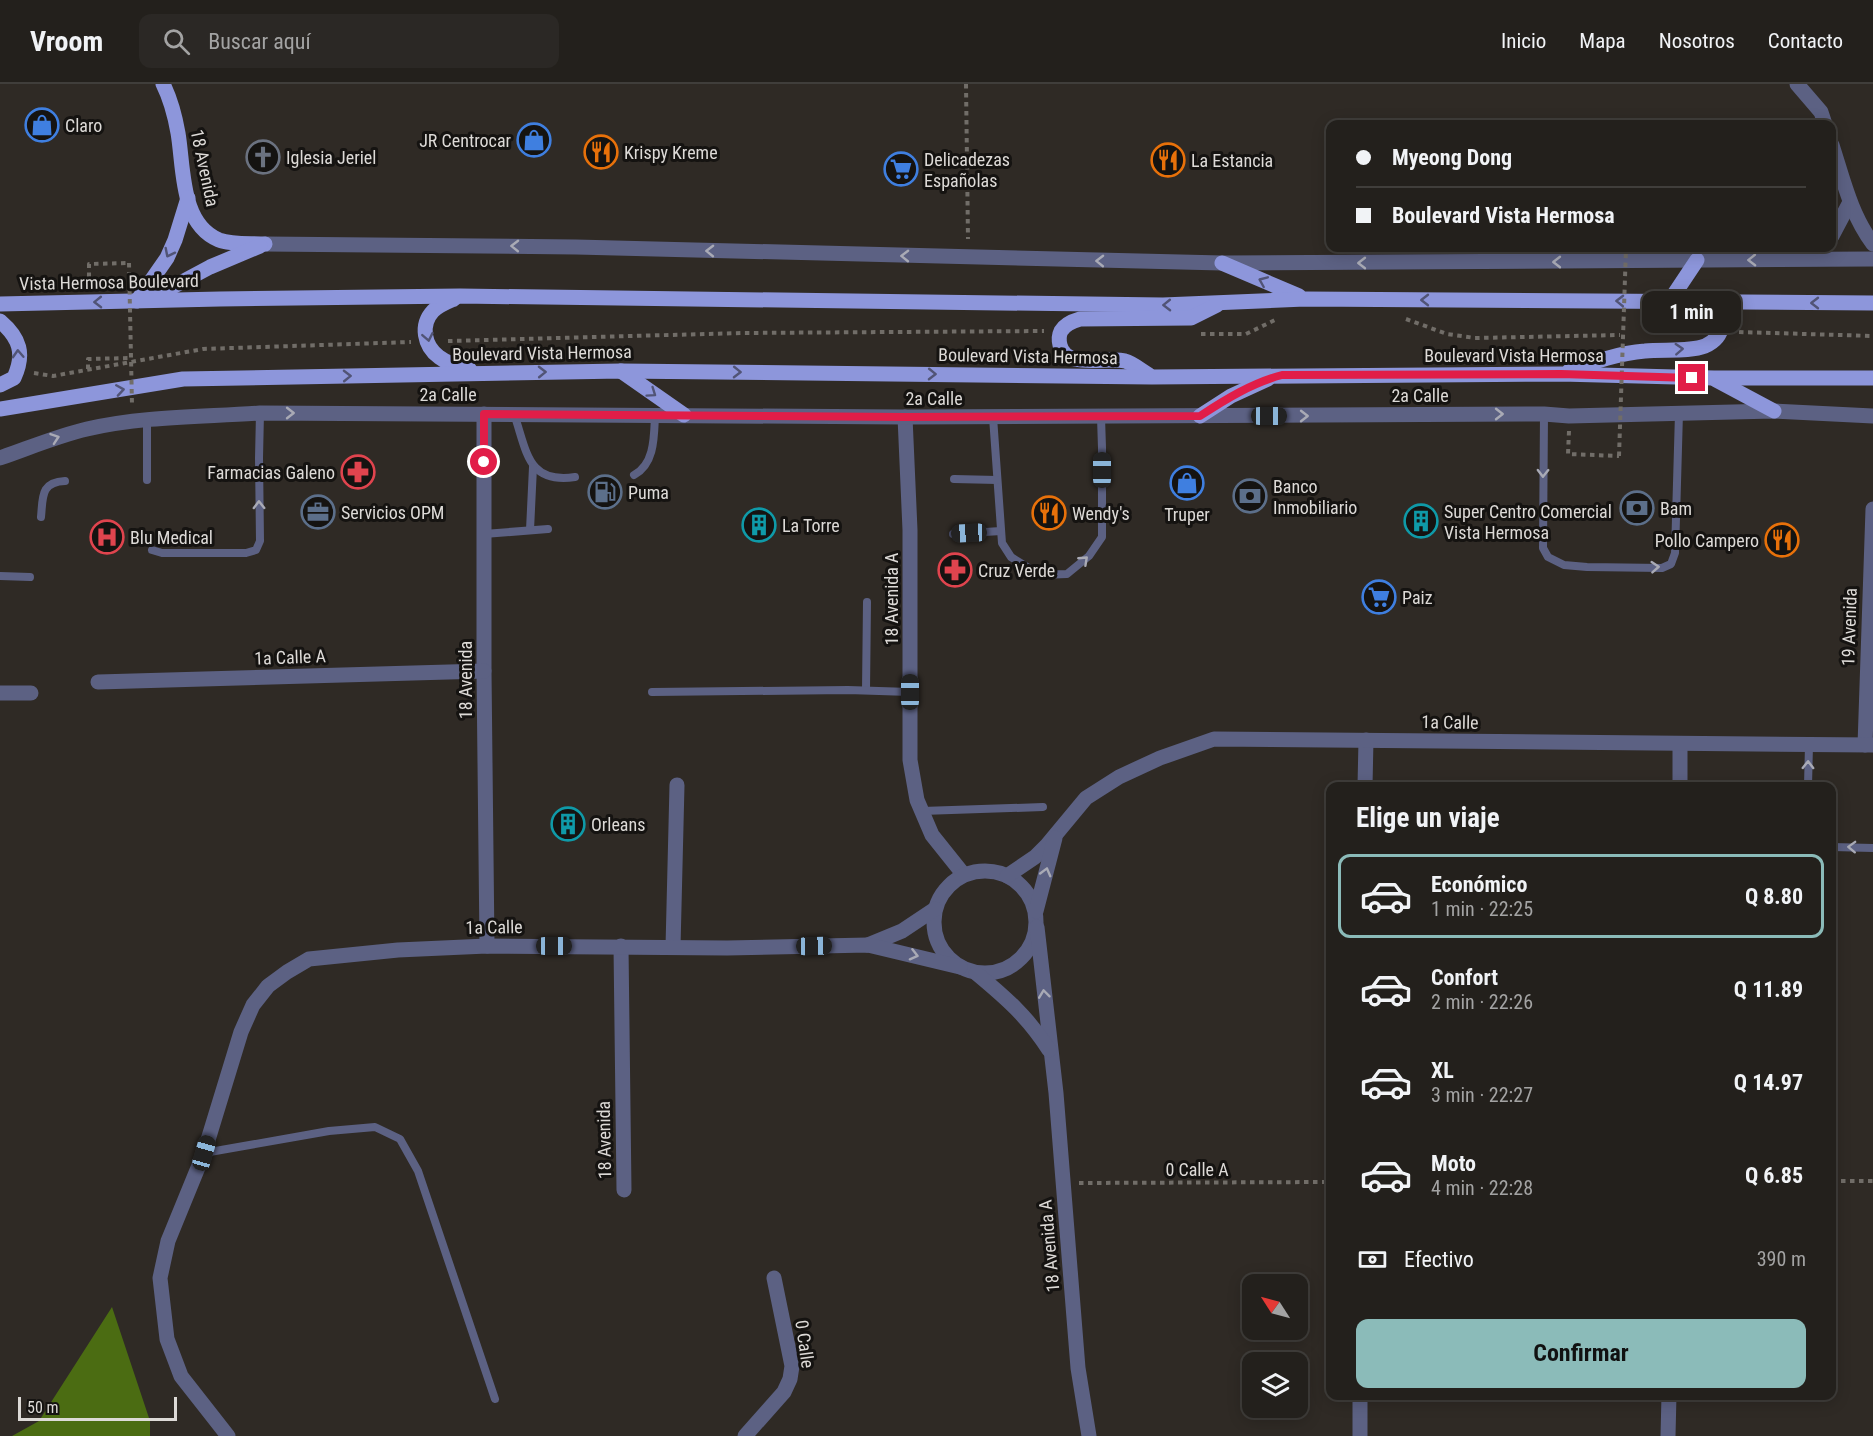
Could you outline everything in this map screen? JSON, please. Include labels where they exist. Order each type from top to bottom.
[{"type":"main road","name":"18 Avenida","points":[[163,84],[171,100],[192,212],[207,234],[222,241],[265,244]]},
{"type":"main road","points":[[142,301],[167,258],[188,198]]},
{"type":"main road","points":[[142,301],[210,267],[265,244]]},
{"type":"main road","points":[[1669,302],[1697,260]]},
{"type":"main road","points":[[1222,263],[1305,299]]},
{"type":"main road","points":[[482,374],[446,361],[432,350],[427,342],[426,326],[434,310],[460,297],[1163,305],[1305,299],[1873,303]]},
{"type":"main road","name":"Vista Hermosa Boulevard","points":[[0,304],[460,297]]},
{"type":"main road","points":[[1561,374],[1605,358],[1643,351],[1700,348],[1712,342],[1721,331],[1722,315],[1711,302]]},
{"type":"main road","points":[[1152,376],[1124,360],[1088,361],[1071,357],[1060,347],[1061,331],[1068,323],[1080,319],[1191,318],[1223,303]]},
{"type":"main road","points":[[0,321],[16,338],[19,364],[14,378],[0,385]]},
{"type":"main road","points":[[621,370],[684,415]]},
{"type":"main road","name":"Boulevard Vista Hermosa","points":[[0,409],[183,380],[621,370],[1152,376],[1561,374],[1713,378],[1873,378]]},
{"type":"main road","points":[[1200,416],[1231,396],[1263,380],[1282,375]]},
{"type":"main road","points":[[1713,378],[1774,411]]},
{"type":"street","points":[[1797,84],[1821,112],[1824,120]]},
{"type":"street","points":[[1836,158],[1850,202],[1873,244]]},
{"type":"street","points":[[1836,228],[1850,202]]},
{"type":"street","points":[[265,244],[576,247],[1222,263],[1697,260],[1821,253],[1873,259]]},
{"type":"street","name":"2a Calle","points":[[0,458],[90,428],[147,420],[260,413],[1101,417],[1544,414],[1569,416],[1774,411],[1873,416]]},
{"type":"street","name":"18 Avenida","points":[[484,414],[487,946]]},
{"type":"street","name":"18 Avenida A","points":[[905,417],[910,530],[910,760],[917,800],[932,835],[964,875]]},
{"type":"street","name":"19 Avenida","points":[[1869,745],[1873,509]]},
{"type":"street","name":"1a Calle A","points":[[98,682],[484,672]]},
{"type":"street","points":[[0,693],[31,693]]},
{"type":"street","name":"1a Calle","points":[[1007,876],[1035,857],[1086,798],[1119,777],[1160,758],[1214,739],[1869,745]]},
{"type":"street","points":[[1365,741],[1365,782]]},
{"type":"street","points":[[1680,744],[1680,782]]},
{"type":"street","points":[[673,947],[677,785]]},
{"type":"street","name":"1a Calle","points":[[1036,911],[1057,832]]},
{"type":"street","points":[[978,871],[993,871],[1007,876],[1020,884],[1030,896],[1036,911],[1036,927],[1032,944],[1023,958],[1001,971],[976,973],[960,967],[947,957],[938,943],[934,926],[935,909],[941,895],[964,875],[978,871]]},
{"type":"street","name":"1a Calle","points":[[868,945],[902,931],[935,909]]},
{"type":"street","name":"18 Avenida A","points":[[1036,927],[1056,1093],[1078,1368],[1089,1436]]},
{"type":"street","name":"1a Calle","points":[[228,1436],[182,1376],[167,1339],[160,1278],[168,1241],[204,1153],[241,1032],[253,1005],[268,986],[287,972],[309,959],[398,950],[487,946],[727,948],[868,945],[960,967]]},
{"type":"street","name":"18 Avenida","points":[[621,946],[624,1190]]},
{"type":"street","name":"18 Avenida A","points":[[976,973],[1020,1011],[1051,1052]]},
{"type":"street","name":"0 Calle","points":[[745,1436],[784,1392],[790,1379],[792,1365],[774,1278]]},
{"type":"street","points":[[1360,1400],[1360,1436]]},
{"type":"street","points":[[1668,1436],[1669,1400]]},
{"type":"lane","points":[[152,550],[162,553],[246,553],[256,550],[260,541],[258,458],[260,413]]},
{"type":"lane","points":[[1544,414],[1543,548],[1548,556],[1564,565],[1662,568],[1671,564],[1675,553],[1679,413]]},
{"type":"lane","points":[[514,414],[533,467],[530,530]]},
{"type":"lane","points":[[634,475],[642,471],[648,461],[653,442],[655,415]]},
{"type":"lane","points":[[993,417],[1002,543],[1011,557],[1040,575],[1066,574],[1089,556],[1102,537],[1101,417]]},
{"type":"lane","points":[[147,420],[147,480]]},
{"type":"lane","points":[[533,467],[546,476],[560,479],[575,477]]},
{"type":"lane","points":[[954,479],[997,480]]},
{"type":"lane","points":[[41,517],[43,495],[47,487],[56,481],[65,481]]},
{"type":"lane","points":[[484,534],[548,529]]},
{"type":"lane","points":[[953,534],[1001,531]]},
{"type":"lane","points":[[0,576],[30,577]]},
{"type":"lane","points":[[866,690],[867,602]]},
{"type":"lane","points":[[652,692],[866,690],[910,692]]},
{"type":"lane","points":[[1808,782],[1809,745]]},
{"type":"lane","points":[[922,811],[1043,807]]},
{"type":"lane","points":[[1836,846],[1873,848]]},
{"type":"lane","points":[[204,1153],[329,1131],[375,1127],[400,1139],[418,1171],[495,1399]]},
{"type":"path","points":[[966,84],[969,258]]},
{"type":"path","points":[[1568,454],[1618,456],[1626,252]]},
{"type":"path","points":[[89,264],[129,263],[128,359],[132,405]]},
{"type":"path","points":[[1397,316],[1447,334],[1475,338],[1627,335]]},
{"type":"path","points":[[1199,334],[1246,334],[1280,318]]},
{"type":"path","points":[[17,372],[53,375],[203,349],[742,333],[1061,331]]},
{"type":"path","points":[[1721,331],[1873,336]]},
{"type":"path","points":[[88,369],[88,360],[128,359]]},
{"type":"path","points":[[1836,1181],[1873,1181]]},
{"type":"path","name":"0 Calle A","points":[[1063,1183],[1326,1182]]},
{"type":"green space","points":[[112,1307],[150,1421],[150,1436],[12,1436],[39,1421]]},
{"type":"place","name":"Claro","points":[[42,125]]},
{"type":"place","name":"JR Centrocar","points":[[534,140]]},
{"type":"place","name":"Krispy Kreme","points":[[601,152]]},
{"type":"place","name":"Iglesia Jeriel","points":[[263,157]]},
{"type":"place","name":"La Estancia","points":[[1168,160]]},
{"type":"place","name":"Delicadezas Españolas","points":[[901,169]]},
{"type":"place","name":"Farmacias Galeno","points":[[358,472]]},
{"type":"place","name":"Truper","points":[[1187,483]]},
{"type":"place","name":"Puma","points":[[605,492]]},
{"type":"place","name":"Banco Inmobiliario","points":[[1250,496]]},
{"type":"place","name":"Bam","points":[[1637,508]]},
{"type":"place","name":"Servicios OPM","points":[[318,512]]},
{"type":"place","name":"Wendy's","points":[[1049,513]]},
{"type":"place","name":"Super Centro Comercial Vista Hermosa","points":[[1421,521]]},
{"type":"place","name":"La Torre","points":[[759,525]]},
{"type":"place","name":"Blu Medical","points":[[107,537]]},
{"type":"place","name":"Pollo Campero","points":[[1782,540]]},
{"type":"place","name":"Cruz Verde","points":[[955,570]]},
{"type":"place","name":"Paiz","points":[[1379,597]]},
{"type":"place","name":"Orleans","points":[[568,824]]},
{"type":"route","points":[[484,462],[484,414],[905,417],[1200,416],[1231,396],[1263,380],[1282,375],[1561,374],[1692,378]]}]
